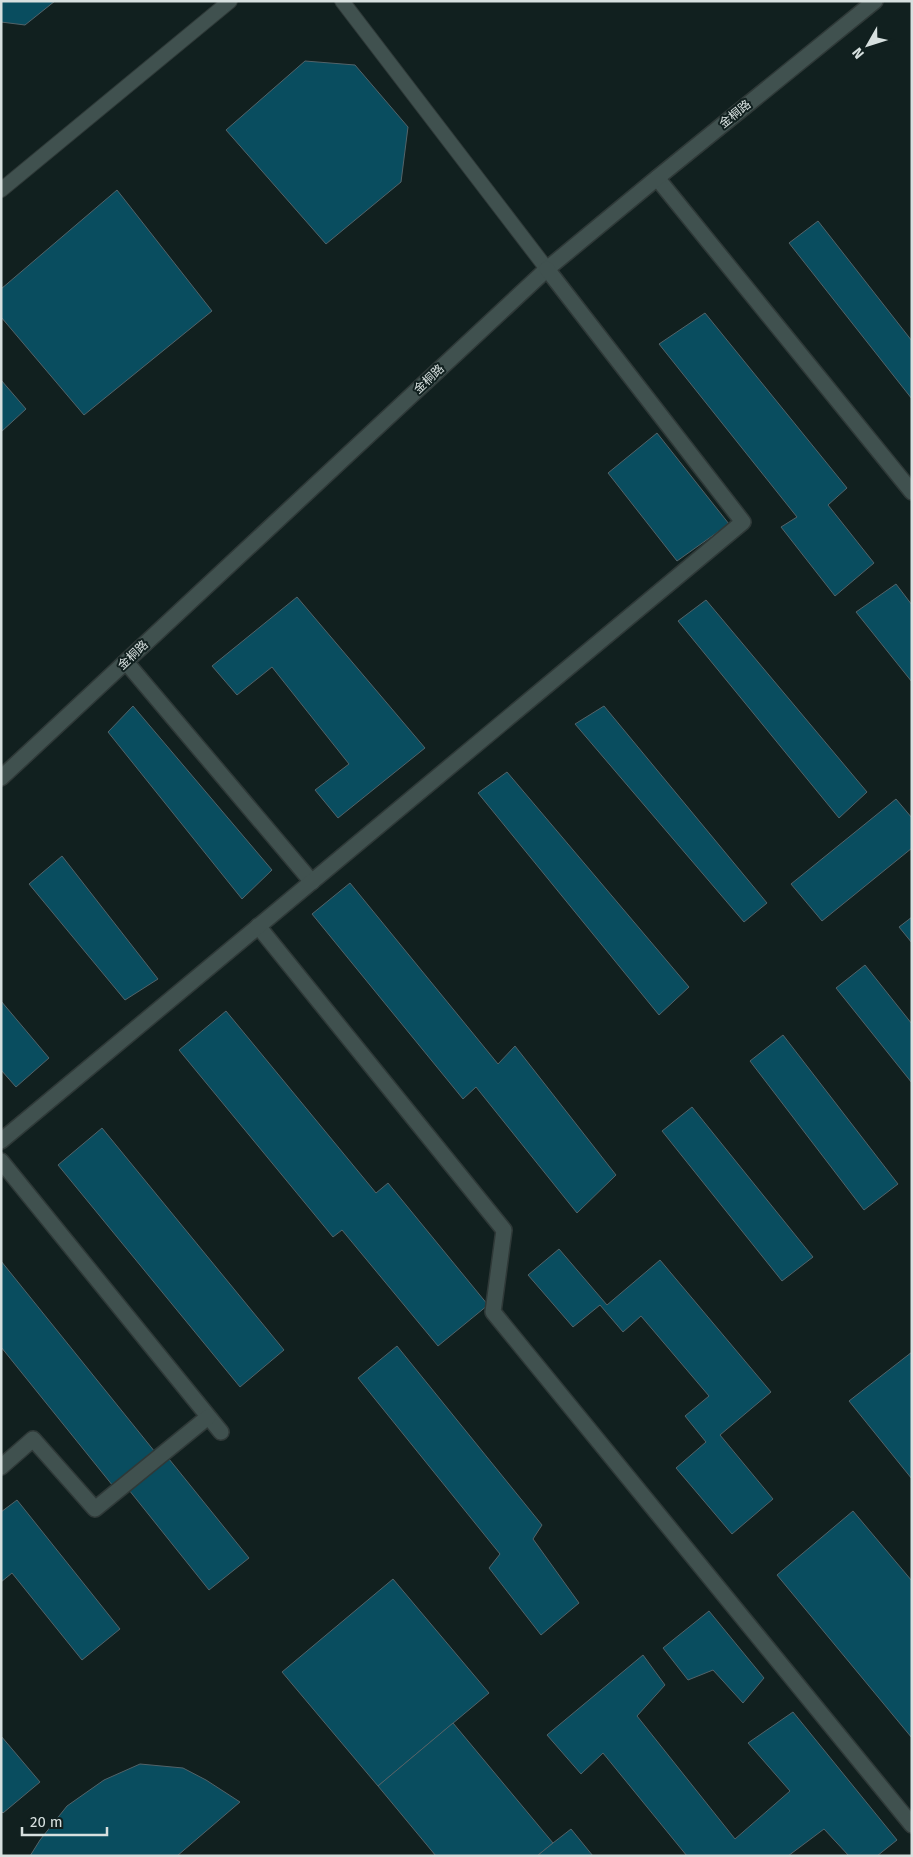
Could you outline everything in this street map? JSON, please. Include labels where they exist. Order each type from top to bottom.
[{"type":"street","name":"金桐路","points":[[1,778],[547,269],[875,1]]},
{"type":"street","points":[[657,178],[912,492]]},
{"type":"street","points":[[1,1141],[743,522],[547,269]]},
{"type":"street","points":[[126,662],[312,882]]},
{"type":"street","points":[[258,926],[504,1230],[493,1312],[912,1825]]},
{"type":"street","points":[[3,1166],[221,1432]]},
{"type":"street","points":[[1,1467],[33,1439],[95,1509],[208,1417]]},
{"type":"lane","points":[[1,190],[230,1]]},
{"type":"lane","points":[[342,1],[547,269]]},
{"type":"building","points":[[1,1],[55,1],[25,25],[1,22]]},
{"type":"building","points":[[305,61],[355,65],[408,127],[401,182],[326,244],[226,130]]},
{"type":"building","points":[[117,190],[212,311],[84,415],[1,317],[1,289]]},
{"type":"building","points":[[818,221],[912,341],[912,399],[789,243]]},
{"type":"building","points":[[705,313],[847,488],[828,505],[874,563],[835,596],[781,527],[797,517],[659,344]]},
{"type":"building","points":[[1,380],[26,409],[1,432]]},
{"type":"building","points":[[657,433],[729,524],[677,561],[608,473]]},
{"type":"building","points":[[896,584],[912,605],[912,682],[856,612]]},
{"type":"building","points":[[297,597],[425,748],[338,818],[315,790],[349,764],[272,667],[237,695],[212,666]]},
{"type":"building","points":[[706,600],[867,792],[839,818],[678,621]]},
{"type":"building","points":[[133,706],[272,870],[242,899],[108,732]]},
{"type":"building","points":[[604,706],[767,903],[744,922],[575,724]]},
{"type":"building","points":[[507,772],[689,987],[659,1015],[478,793]]},
{"type":"building","points":[[896,799],[912,818],[912,848],[822,921],[791,884]]},
{"type":"building","points":[[62,856],[158,979],[125,1000],[29,884]]},
{"type":"building","points":[[350,883],[498,1064],[515,1046],[616,1175],[577,1213],[476,1087],[463,1099],[312,914]]},
{"type":"building","points":[[912,917],[912,943],[899,927]]},
{"type":"building","points":[[865,965],[912,1024],[912,1083],[836,988]]},
{"type":"building","points":[[1,1001],[49,1058],[16,1087],[1,1070]]},
{"type":"building","points":[[226,1011],[376,1193],[388,1183],[488,1305],[438,1346],[342,1230],[333,1237],[179,1050]]},
{"type":"building","points":[[783,1035],[898,1184],[864,1210],[750,1061]]},
{"type":"building","points":[[692,1107],[813,1257],[782,1281],[662,1131]]},
{"type":"building","points":[[102,1128],[284,1350],[240,1387],[58,1165]]},
{"type":"building","points":[[559,1249],[607,1305],[660,1260],[771,1392],[720,1435],[773,1499],[732,1534],[676,1468],[706,1442],[685,1416],[709,1396],[641,1316],[623,1332],[600,1305],[573,1327],[528,1275]]},
{"type":"building","points":[[1,1261],[155,1452],[113,1486],[1,1347]]},
{"type":"building","points":[[397,1346],[542,1525],[533,1539],[579,1603],[541,1635],[489,1568],[500,1554],[358,1378]]},
{"type":"building","points":[[912,1352],[912,1479],[849,1401]]},
{"type":"building","points":[[169,1459],[249,1558],[209,1590],[129,1490]]},
{"type":"building","points":[[17,1500],[120,1629],[82,1660],[12,1573],[1,1582],[1,1512]]},
{"type":"building","points":[[853,1511],[912,1581],[912,1738],[777,1575]]},
{"type":"building","points":[[393,1579],[489,1693],[378,1786],[282,1672]]},
{"type":"building","points":[[709,1611],[764,1678],[743,1703],[713,1670],[688,1680],[663,1648]]},
{"type":"building","points":[[643,1655],[665,1685],[637,1716],[735,1839],[790,1791],[748,1743],[793,1712],[897,1840],[877,1856],[849,1856],[824,1829],[788,1856],[687,1856],[603,1753],[581,1774],[547,1735]]},
{"type":"building","points":[[453,1723],[553,1843],[537,1856],[436,1856],[378,1786]]},
{"type":"building","points":[[1,1736],[40,1782],[3,1813],[1,1811]]},
{"type":"building","points":[[140,1764],[183,1768],[240,1802],[177,1856],[30,1856],[67,1806],[104,1780]]},
{"type":"building","points":[[571,1829],[593,1856],[537,1856],[553,1843]]}]
